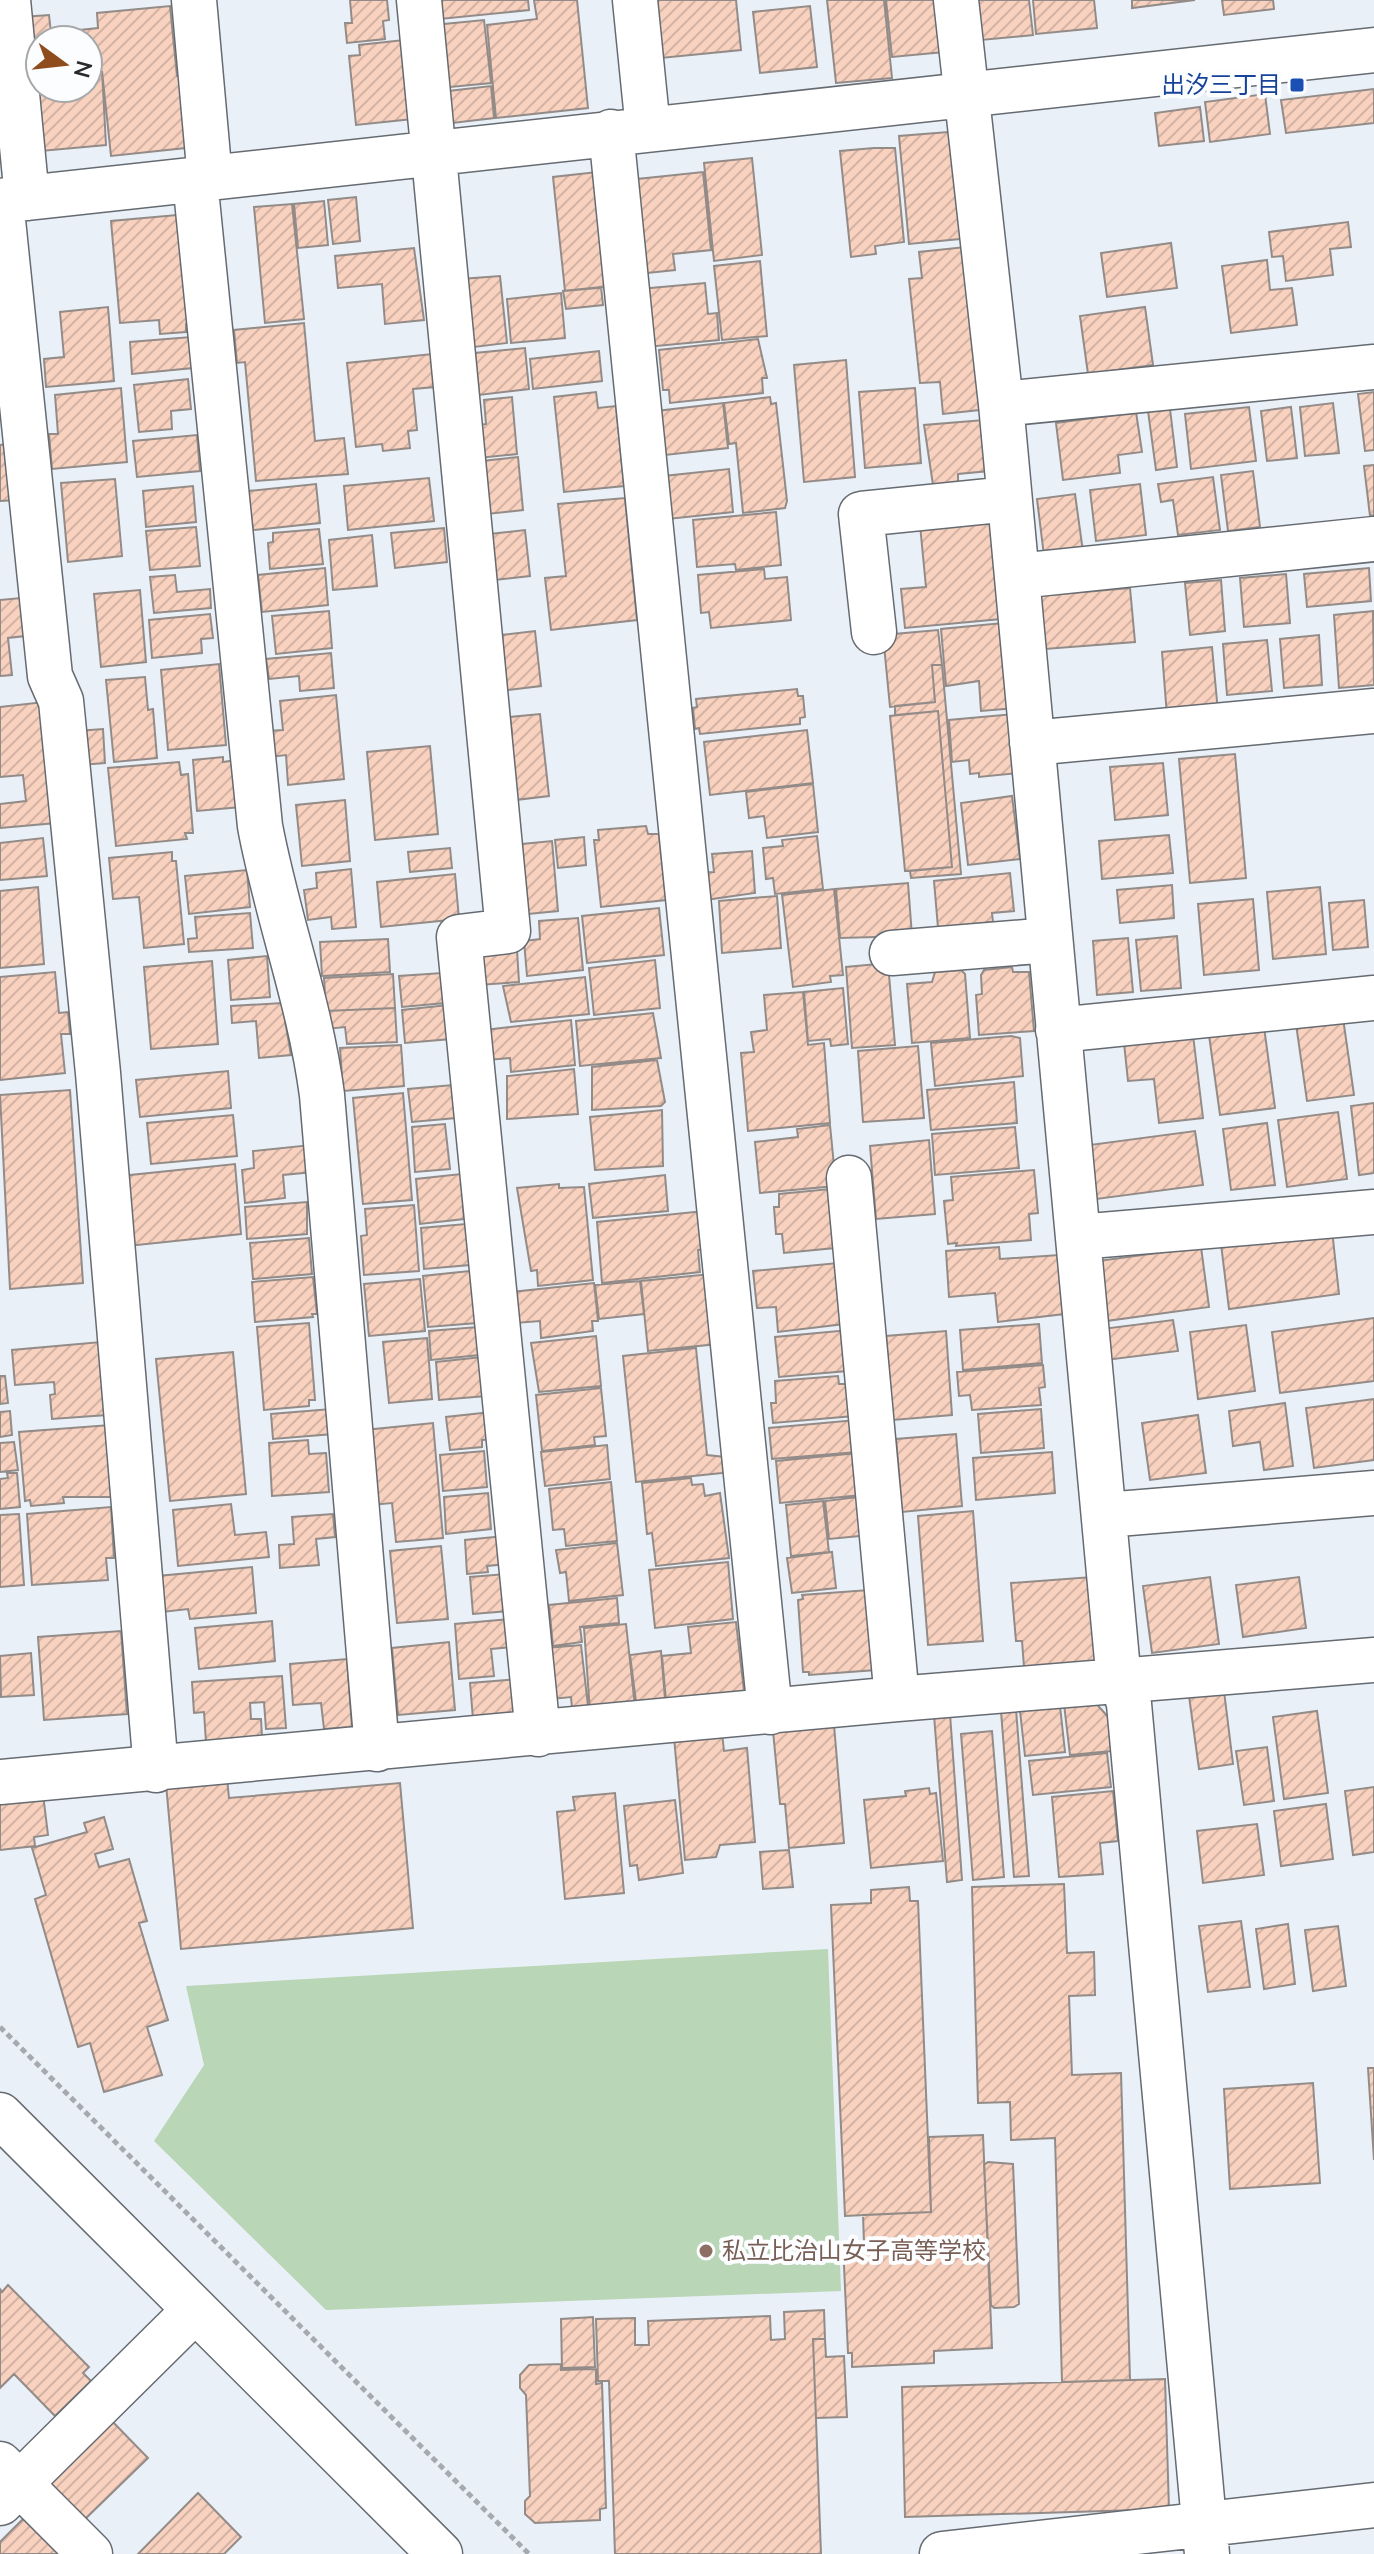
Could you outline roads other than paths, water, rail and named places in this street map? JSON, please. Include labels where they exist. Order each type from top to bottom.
[{"type":"street","points":[[8,0],[9,200],[50,676],[61,701],[95,1042],[156,1770]]},
{"type":"street","points":[[194,0],[203,180],[260,826],[272,888],[314,1037],[322,1095],[377,1749]]},
{"type":"street","points":[[419,0],[508,931],[459,937],[538,1734]]},
{"type":"street","points":[[635,0],[630,130],[770,1712]]},
{"type":"street","points":[[956,0],[1018,576],[1117,1660],[1130,1720],[1205,2539]]},
{"type":"street","points":[[9,200],[1374,50]]},
{"type":"street","points":[[1001,404],[1374,367]]},
{"type":"street","points":[[874,632],[861,514],[1009,499]]},
{"type":"street","points":[[1018,576],[1374,539]]},
{"type":"street","points":[[1032,743],[1374,711]]},
{"type":"street","points":[[892,953],[1050,940]]},
{"type":"street","points":[[1058,1030],[1374,998]]},
{"type":"street","points":[[849,1178],[897,1699]]},
{"type":"street","points":[[1078,1237],[1374,1212]]},
{"type":"street","points":[[1105,1515],[1374,1493]]},
{"type":"street","points":[[0,1782],[156,1770],[897,1699],[1123,1683],[1374,1660]]},
{"type":"street","points":[[0,2115],[440,2554]]},
{"type":"street","points":[[90,2554],[7,2483],[195,2310]]},
{"type":"street","points":[[942,2554],[1205,2539],[1374,2505]]},
{"type":"place","name":"出汐三丁目","points":[[1297,85]]},
{"type":"place","name":"私立比治山女子高等学校","points":[[706,2251]]}]
